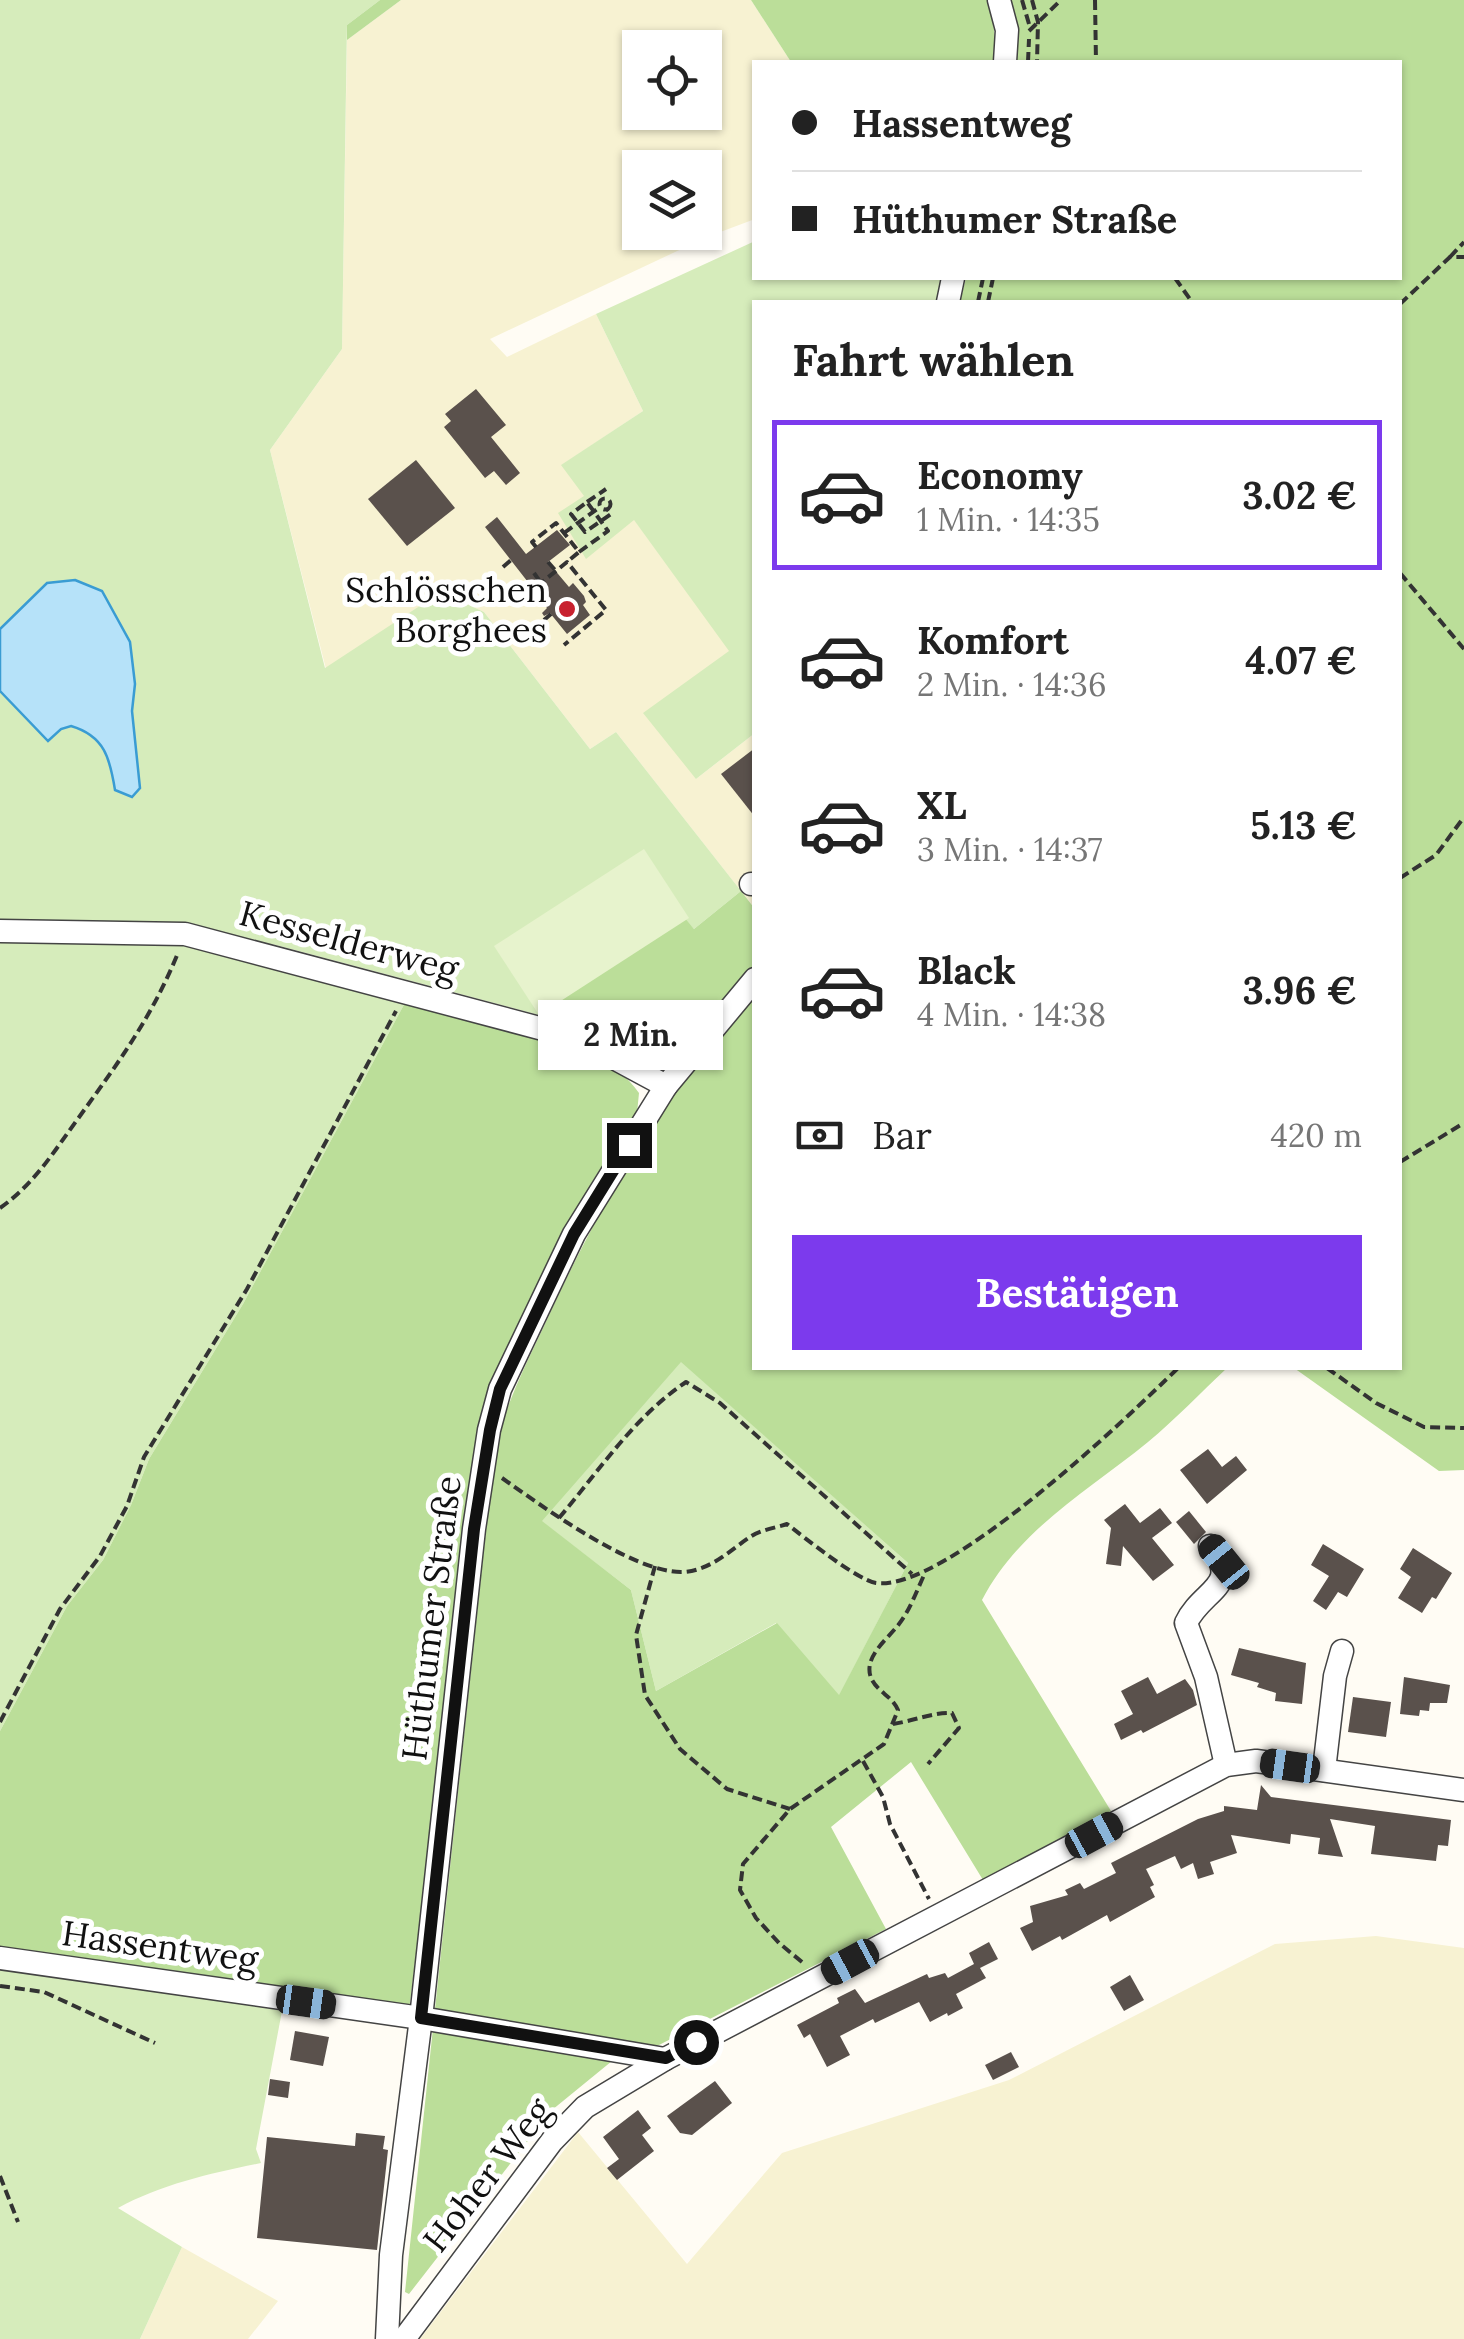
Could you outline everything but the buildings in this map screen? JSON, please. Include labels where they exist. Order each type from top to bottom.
[{"type":"street","points":[[999,0],[1007,30],[1004,60]]},
{"type":"street","name":"Kesselderweg","points":[[0,931],[185,934],[577,1038],[666,1086]]},
{"type":"street","name":"Hüthumer Straße","points":[[386,2339],[391,2255],[474,1529],[500,1389],[574,1234],[666,1086],[752,984]]},
{"type":"street","points":[[1210,1546],[1224,1562],[1225,1572],[1222,1581],[1186,1623],[1206,1678],[1226,1765]]},
{"type":"street","points":[[1324,1770],[1335,1676],[1342,1651]]},
{"type":"street","name":"Hoher Weg","points":[[404,2339],[552,2142],[585,2108],[666,2058],[1226,1765],[1256,1761],[1464,1790]]},
{"type":"street","name":"Hassentweg","points":[[0,1958],[421,2018],[666,2058]]},
{"type":"path","points":[[1032,0],[1038,22],[1037,60]]},
{"type":"path","points":[[1029,31],[1061,0]]},
{"type":"path","points":[[1096,0],[1096,60]]},
{"type":"path","points":[[1402,302],[1464,242]]},
{"type":"path","points":[[1450,257],[1464,257]]},
{"type":"path","points":[[599,497],[611,514],[585,532],[572,514],[606,489]]},
{"type":"path","points":[[564,534],[604,508],[609,499],[599,497]]},
{"type":"path","points":[[525,596],[608,531],[587,502]]},
{"type":"path","points":[[536,546],[532,542],[556,522],[579,552]]},
{"type":"path","points":[[503,567],[511,560]]},
{"type":"path","points":[[548,562],[556,572]]},
{"type":"path","points":[[564,645],[606,610],[567,562]]},
{"type":"path","points":[[534,573],[541,583]]},
{"type":"path","points":[[1402,575],[1464,650]]},
{"type":"path","points":[[580,592],[587,586]]},
{"type":"path","points":[[544,620],[551,614]]},
{"type":"path","points":[[1402,877],[1436,855],[1464,816]]},
{"type":"path","points":[[0,1208],[44,1170],[122,1060],[158,1000],[185,934]]},
{"type":"path","points":[[0,1722],[60,1609],[100,1556],[127,1506],[144,1457],[247,1289],[407,991]]},
{"type":"path","points":[[1402,1161],[1464,1123]]},
{"type":"path","points":[[484,1465],[603,1545],[655,1566],[682,1572],[723,1560],[753,1534],[787,1524],[827,1555],[875,1583],[899,1580],[966,1550],[1038,1493],[1176,1370]]},
{"type":"path","points":[[1330,1370],[1376,1403],[1424,1427],[1464,1428]]},
{"type":"path","points":[[559,1518],[640,1422],[664,1397],[686,1382],[720,1403],[912,1574]]},
{"type":"path","points":[[655,1566],[636,1635],[645,1695],[680,1748],[728,1788],[790,1809]]},
{"type":"path","points":[[822,1978],[778,1943],[756,1918],[740,1890],[742,1864],[790,1809],[884,1744],[898,1710],[894,1700],[872,1680],[869,1670],[876,1649],[900,1623],[926,1571]]},
{"type":"path","points":[[893,1724],[940,1712],[952,1713],[959,1728],[928,1764]]},
{"type":"path","points":[[863,1760],[883,1797],[890,1824],[938,1917]]},
{"type":"path","points":[[0,1986],[44,1992],[155,2043]]},
{"type":"path","points":[[0,2176],[18,2222]]},
{"type":"shaded area","points":[[401,0],[751,0],[790,60],[752,60],[752,220],[722,231],[722,150],[622,150],[622,250],[679,250],[490,339],[507,357],[596,314],[643,411],[562,465],[606,481],[730,651],[696,779],[752,735],[752,905],[616,732],[590,749],[484,612],[440,593],[326,669],[270,450],[342,349],[347,40]]},
{"type":"shaded area","points":[[1376,1936],[1464,1948],[1464,2339],[420,2339],[578,2132],[687,2264],[782,2153],[1009,2080],[1275,1944]]},
{"type":"shaded area","points":[[182,2247],[278,2301],[248,2339],[140,2339]]},
{"type":"green space","points":[[0,0],[380,0],[347,25],[342,349],[270,450],[325,668],[441,592],[484,612],[590,749],[616,732],[741,891],[694,929],[684,918],[539,1015],[272,944],[252,957],[407,999],[243,1304],[149,1459],[103,1560],[67,1606],[0,1731]]},
{"type":"green space","points":[[380,0],[401,0],[347,40],[347,25]]},
{"type":"green space","points":[[751,0],[991,0],[994,60],[790,60]]},
{"type":"green space","points":[[1011,0],[1464,0],[1464,1470],[1439,1471],[1297,1370],[1402,1370],[1402,300],[960,300],[966,280],[1402,280],[1402,60],[1015,60]]},
{"type":"green space","points":[[752,242],[752,280],[946,280],[940,300],[752,300],[752,735],[696,779],[643,713],[729,651],[634,520],[586,559],[558,513],[584,496],[561,465],[643,411],[596,314]]},
{"type":"green space","points":[[644,849],[689,918],[539,1015],[494,946]]},
{"type":"green space","points":[[741,891],[752,905],[752,968],[675,1059],[646,1063],[582,1026],[539,1015],[684,917],[694,929]]},
{"type":"green space","points":[[752,996],[752,1370],[1225,1370],[1158,1433],[1035,1532],[997,1575],[982,1600],[1111,1811],[983,1880],[911,1762],[831,1827],[886,1929],[659,2045],[612,2061],[552,2110],[409,2294],[405,2292],[494,1453],[515,1388],[565,1281],[611,1193],[692,1069]],"holes":[[[681,1362],[908,1563],[839,1695],[777,1623],[656,1691],[631,1590],[542,1521]]]},
{"type":"green space","points":[[407,999],[566,1043],[621,1074],[639,1093],[637,1113],[592,1182],[553,1253],[482,1413],[409,2011],[0,1950],[0,1731],[67,1606],[103,1560],[149,1459],[243,1304]]},
{"type":"green space","points":[[681,1361],[908,1563],[839,1696],[776,1623],[656,1691],[631,1590],[541,1521]]},
{"type":"green space","points":[[0,1954],[282,2011],[256,2149],[261,2163],[170,2186],[118,2208],[182,2247],[140,2339],[0,2339]]},
{"type":"water","points":[[75,580],[102,591],[130,642],[140,788],[132,797],[115,790],[108,759],[92,736],[71,726],[48,741],[0,691],[0,629],[47,583]]},
{"type":"place","name":"Schlösschen Borghees","points":[[567,609]]},
{"type":"route","points":[[629,1145],[574,1234],[500,1389],[490,1430],[474,1529],[421,2018],[666,2058],[696,2042]]}]
